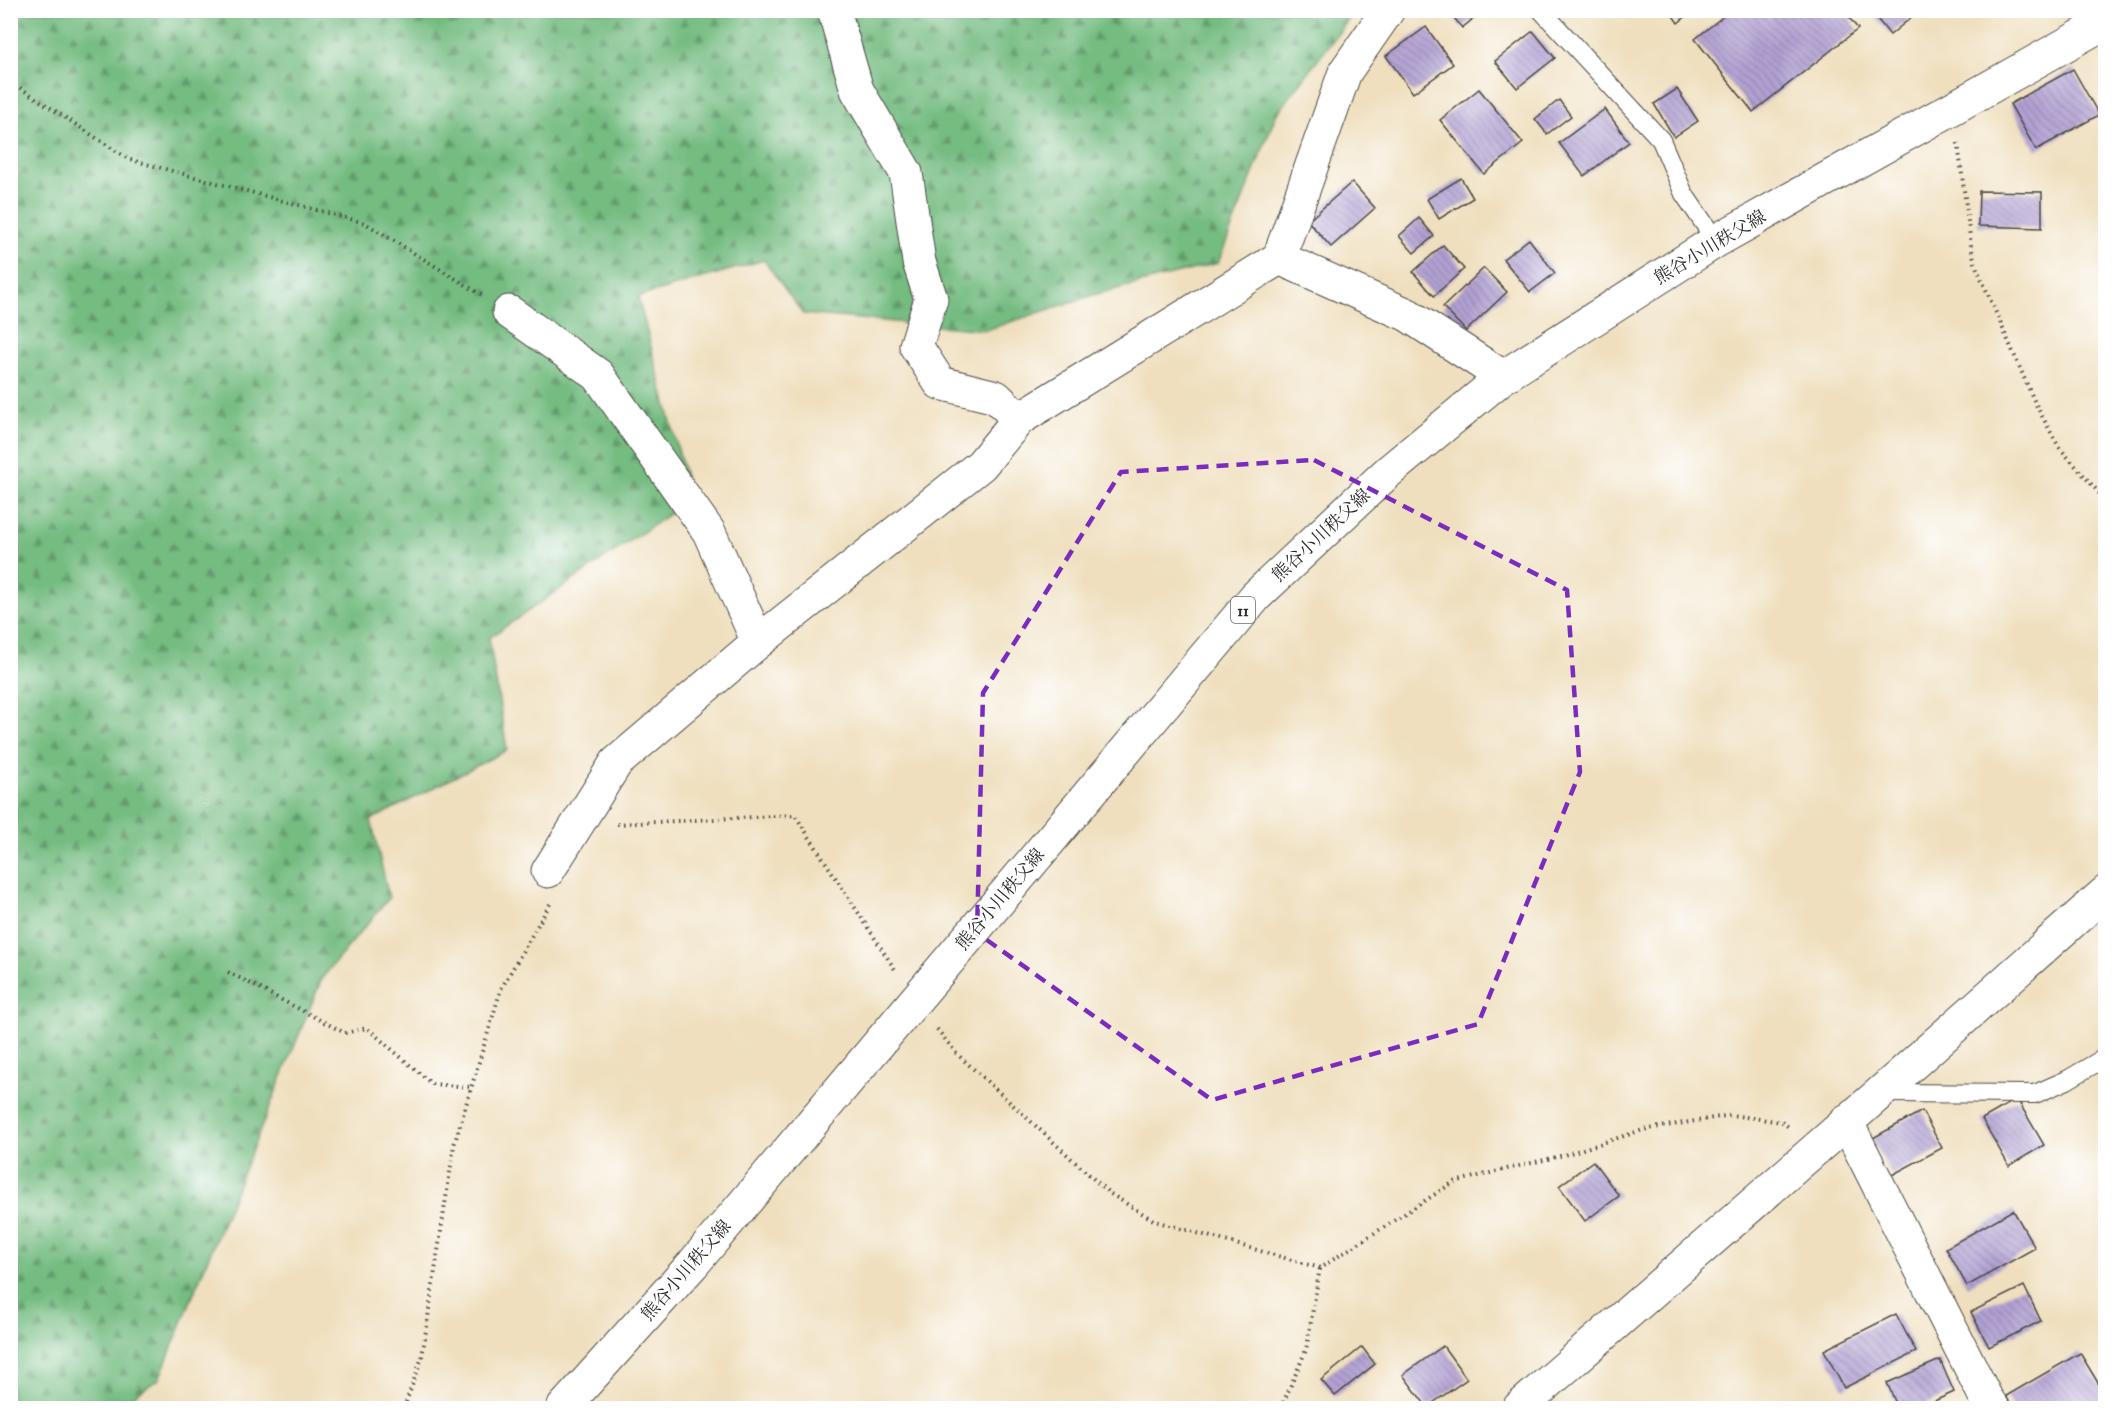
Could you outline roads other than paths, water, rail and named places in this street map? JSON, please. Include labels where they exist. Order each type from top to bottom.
[{"type":"street","points":[[834,10],[857,90],[906,173],[919,262],[931,298],[916,346],[940,383],[996,397],[1019,418]]},
{"type":"street","points":[[550,886],[576,826],[616,763],[758,642],[981,465],[1019,418],[1279,258],[1345,72],[1388,10]]},
{"type":"street","name":"熊谷小川秩父線","points":[[563,1408],[693,1264],[1256,596],[1388,472],[1503,377],[1716,241],[2106,22]]},
{"type":"street","points":[[1279,258],[1408,315],[1503,377]]},
{"type":"street","points":[[509,312],[598,375],[709,532],[758,642]]},
{"type":"street","points":[[1519,1408],[2106,892]]},
{"type":"street","points":[[1846,1121],[1992,1408]]},
{"type":"lane","points":[[1540,10],[1661,140],[1684,194],[1716,241]]},
{"type":"lane","points":[[1880,1093],[2036,1094],[2067,1080],[2106,1057]]}]
